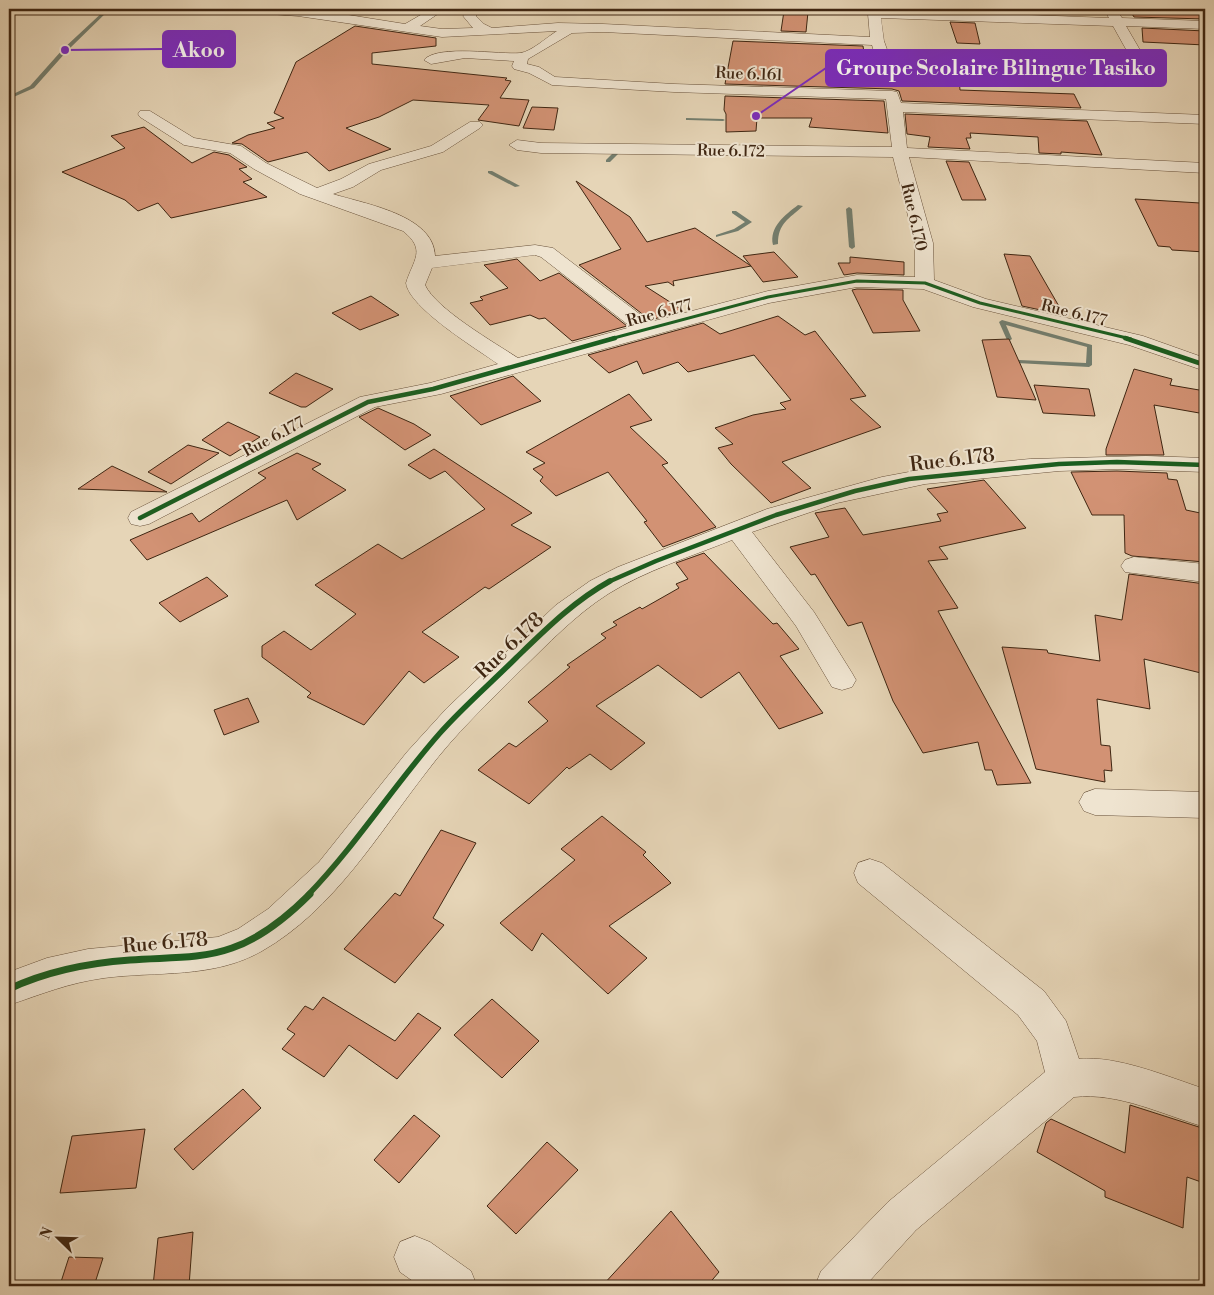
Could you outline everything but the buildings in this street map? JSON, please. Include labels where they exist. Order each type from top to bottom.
[{"type":"street","points":[[256,9],[301,10],[442,33],[582,27],[702,31],[752,36],[877,41]]},
{"type":"street","points":[[409,27],[439,9]]},
{"type":"street","points":[[474,9],[469,16],[480,27],[490,32]]},
{"type":"street","points":[[884,62],[1147,74],[1110,9]]},
{"type":"street","points":[[900,152],[893,101],[877,41],[873,11],[1205,25]]},
{"type":"street","points":[[431,60],[465,54],[522,57],[569,29]]},
{"type":"street","name":"Rue 6.161","points":[[522,57],[519,66],[534,70],[552,81],[1205,119]]},
{"type":"street","points":[[145,114],[190,142],[235,149],[260,166],[317,194],[403,223],[418,231],[423,240],[425,263],[415,283],[416,289],[436,310],[514,366]]},
{"type":"street","points":[[317,194],[347,183],[375,167],[437,149],[475,126]]},
{"type":"street","name":"Rue 6.172","points":[[517,145],[541,148],[900,152],[1204,170]]},
{"type":"street","name":"Rue 6.170","points":[[900,152],[924,243],[925,283]]},
{"type":"street","points":[[425,263],[535,250],[547,252],[646,329]]},
{"type":"street","name":"Rue 6.177","points":[[140,518],[368,402],[433,389],[768,297],[857,281],[925,283],[980,302],[1136,340],[1205,365]]},
{"type":"street","name":"Rue 6.178","points":[[9,989],[55,972],[117,961],[174,960],[216,954],[248,941],[289,913],[340,864],[440,734],[550,625],[587,595],[624,574],[736,529],[840,496],[910,479],[1032,465],[1138,461],[1205,465]]},
{"type":"street","points":[[736,529],[805,619],[842,680]]},
{"type":"street","points":[[1134,566],[1205,573]]},
{"type":"street","points":[[1095,802],[1205,805]]},
{"type":"street","points":[[870,874],[1031,1003],[1052,1033],[1066,1079]]},
{"type":"street","points":[[836,1286],[902,1216],[1066,1079],[1093,1076],[1129,1084],[1205,1108]]},
{"type":"street","points":[[416,1258],[456,1286]]},
{"type":"waterway","points":[[9,98],[32,87],[65,50],[108,9]]},
{"type":"waterway","points":[[688,119],[723,120]]},
{"type":"waterway","points":[[608,161],[617,152]]},
{"type":"waterway","points":[[490,172],[517,186]]},
{"type":"waterway","points":[[775,244],[775,237],[779,226],[800,206]]},
{"type":"waterway","points":[[849,209],[852,247]]},
{"type":"waterway","points":[[718,236],[736,230],[749,222],[734,212]]},
{"type":"waterway","points":[[1009,339],[1002,322],[1090,346],[1089,365],[1019,362]]},
{"type":"cycle path","points":[[140,518],[368,402],[433,389],[609,339],[768,297],[857,281],[925,283],[980,303],[1136,340],[1205,365]]},
{"type":"cycle path","points":[[9,989],[34,978],[74,967],[115,961],[184,958],[218,953],[250,940],[280,920],[331,872],[417,760],[465,707],[537,638],[586,596],[599,587],[641,567],[750,524],[802,506],[882,484],[909,479],[1059,464],[1117,462],[1205,465]]},
{"type":"place","name":"Akoo","points":[[65,50]]},
{"type":"place","name":"Groupe Scolaire Bilingue Tasiko","points":[[756,116]]}]
